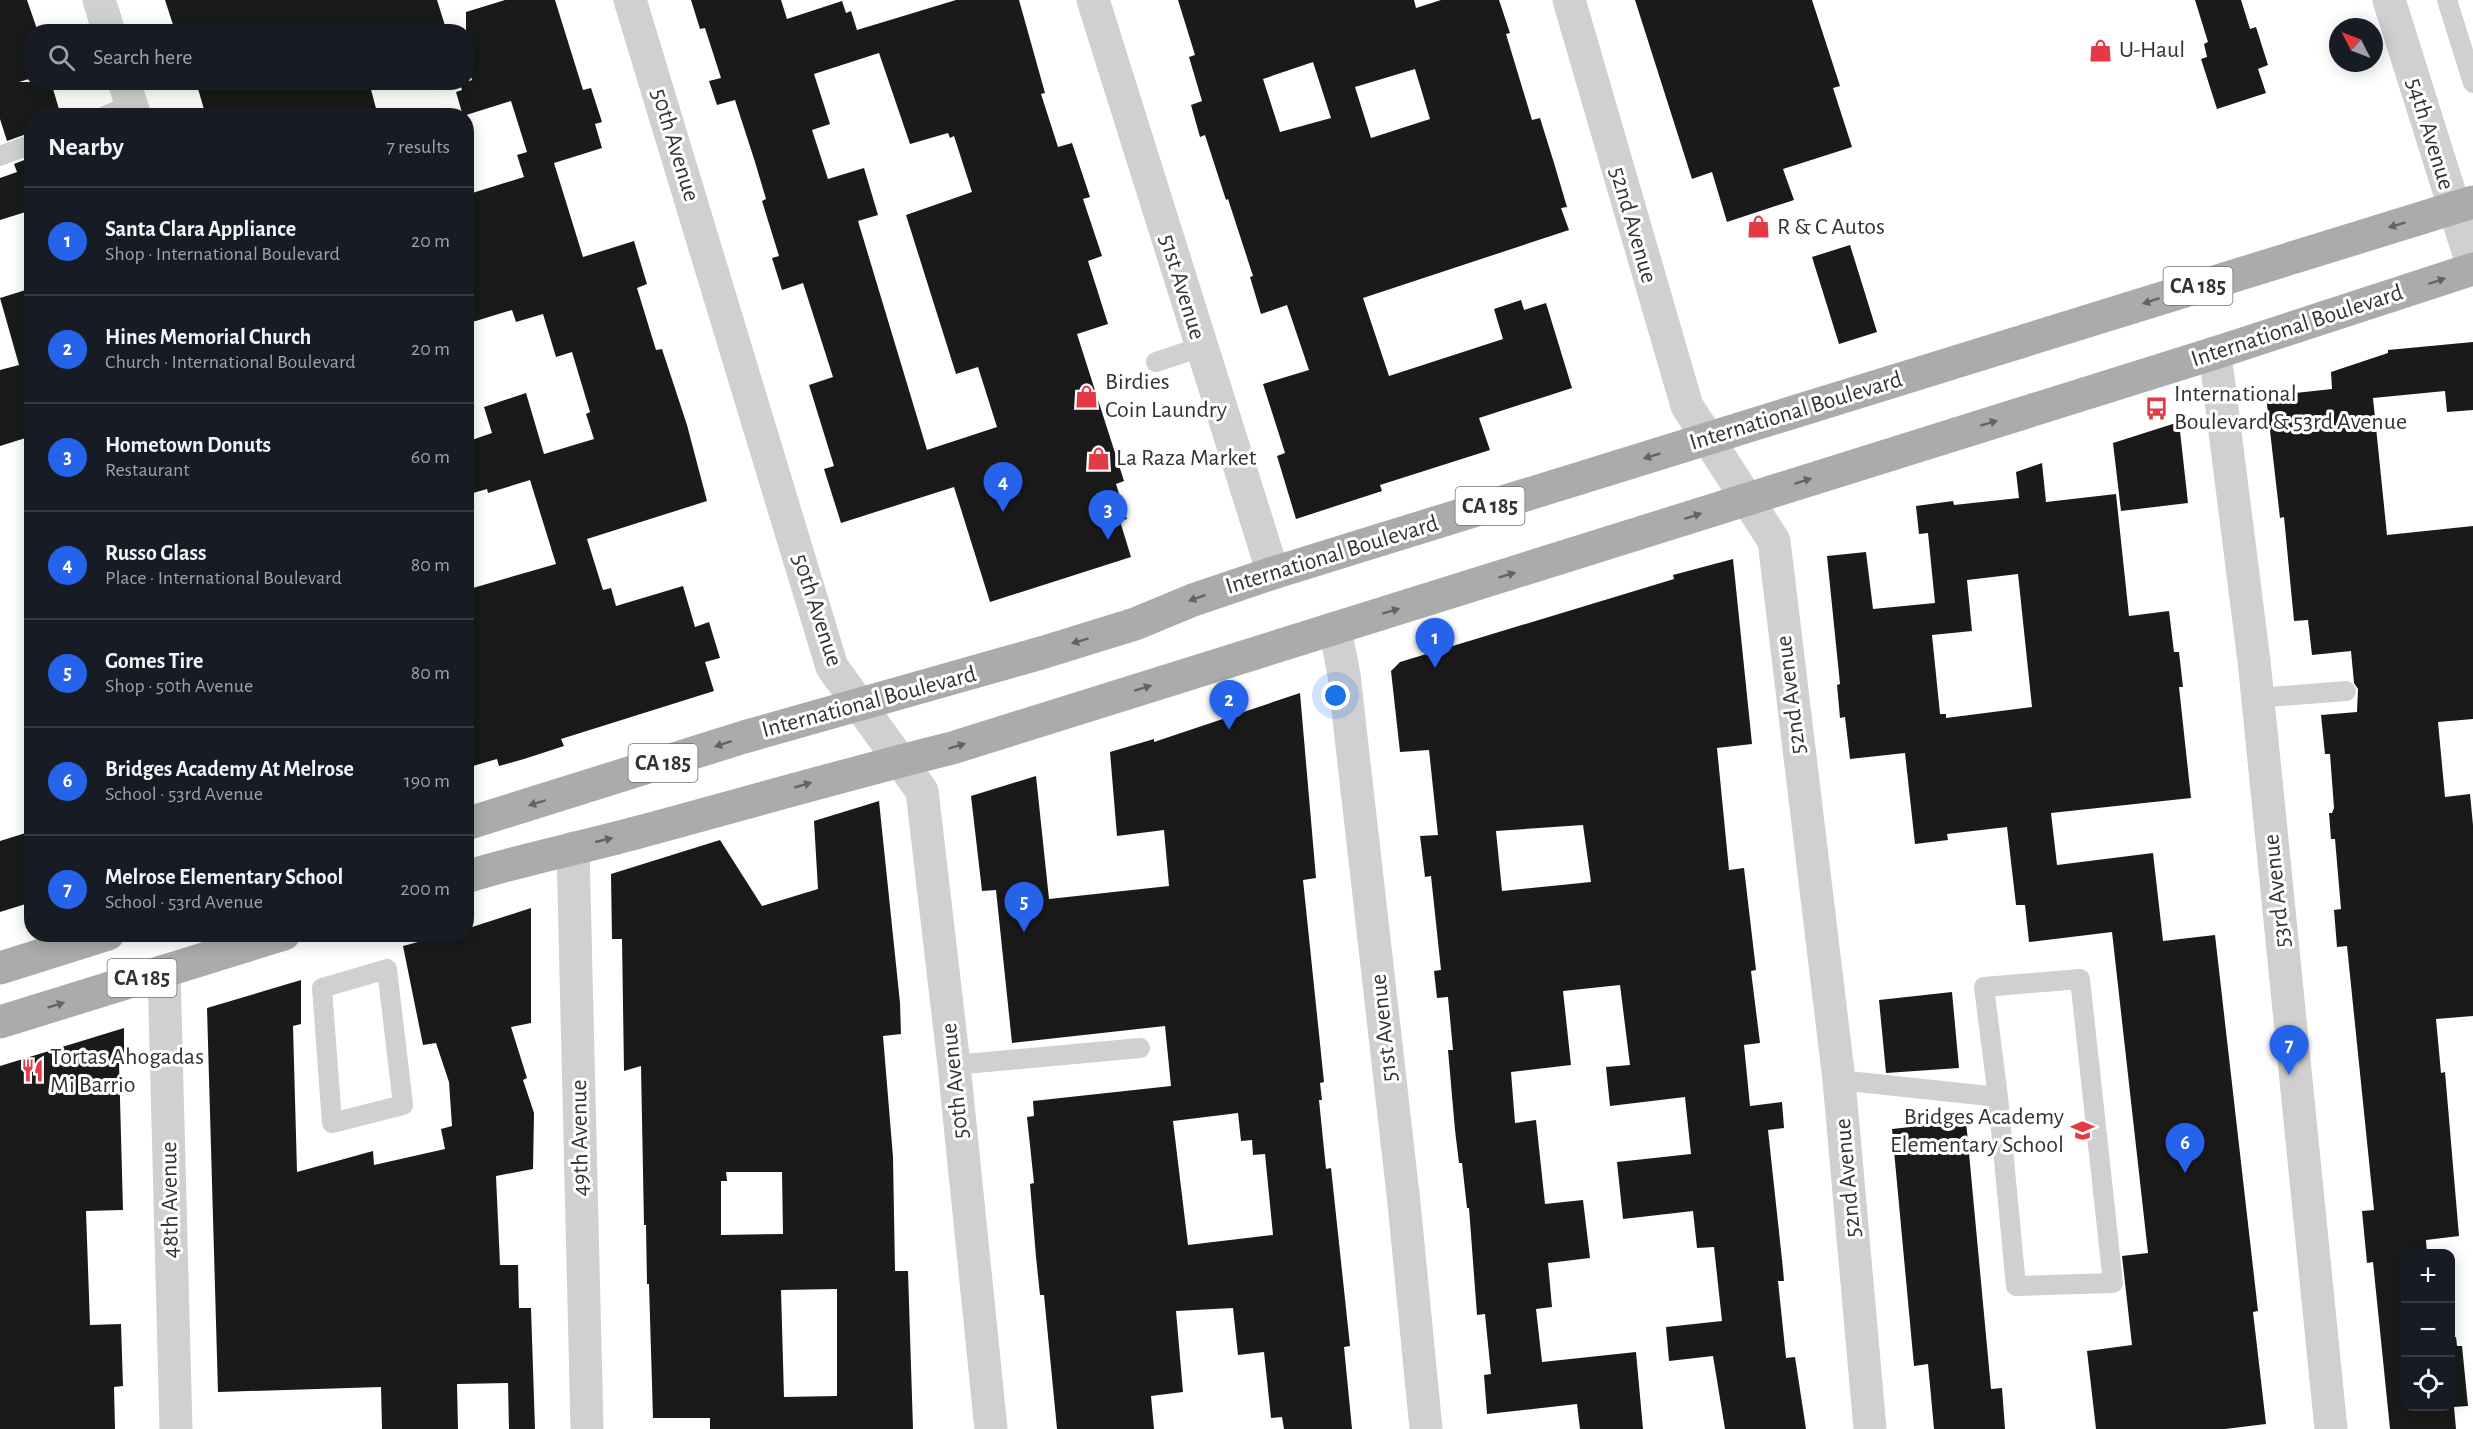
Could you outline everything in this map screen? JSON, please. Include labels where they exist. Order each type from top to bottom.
[{"type":"main road","name":"International Boulevard","points":[[474,821],[744,737],[983,671],[1136,624],[1193,600],[1273,573],[2463,205]]},
{"type":"main road","name":"International Boulevard","points":[[474,875],[952,748],[2215,353],[2473,268]]},
{"type":"main road","name":"CA 185","points":[[0,968],[83,942]]},
{"type":"main road","name":"CA 185","points":[[0,1022],[258,942]]},
{"type":"street","points":[[99,0],[106,24]]},
{"type":"street","name":"50th Avenue","points":[[630,0],[832,667],[922,791],[954,1065],[991,1429]]},
{"type":"street","name":"51st Avenue","points":[[1093,0],[1273,573]]},
{"type":"street","name":"52nd Avenue","points":[[1569,0],[1686,406],[1774,541],[1839,1080],[1870,1429]]},
{"type":"street","name":"54th Avenue","points":[[2389,0],[2463,205],[2473,268]]},
{"type":"street","name":"53rd Avenue","points":[[2215,353],[2257,698],[2331,1429]]},
{"type":"street","name":"51st Avenue","points":[[1335,628],[1344,675],[1404,1203],[1426,1429]]},
{"type":"street","name":"49th Avenue","points":[[573,848],[587,1429]]},
{"type":"street","name":"48th Avenue","points":[[164,971],[176,1429]]},
{"type":"lane","points":[[2447,0],[2473,83]]},
{"type":"lane","points":[[0,156],[24,147]]},
{"type":"lane","points":[[1156,362],[1201,347]]},
{"type":"lane","points":[[2257,698],[2346,692]]},
{"type":"lane","points":[[387,969],[403,1105],[332,1123],[322,988],[387,969]]},
{"type":"lane","points":[[2080,978],[2113,1283],[2016,1286],[1998,1097],[1984,987],[2080,978]]},
{"type":"lane","points":[[954,1065],[1140,1048]]},
{"type":"lane","points":[[1839,1080],[1998,1097]]},
{"type":"building","points":[[0,0],[27,0],[35,24],[24,24],[24,80],[19,82],[24,82],[24,90],[53,90],[59,108],[24,108],[24,135],[7,141],[0,119]]},
{"type":"building","points":[[165,0],[437,0],[444,24],[173,24]]},
{"type":"building","points":[[505,0],[555,0],[583,90],[591,88],[602,122],[595,124],[602,148],[554,163],[583,257],[634,241],[647,284],[637,288],[656,350],[662,349],[687,425],[707,501],[587,539],[603,590],[611,588],[616,606],[683,586],[695,627],[709,622],[720,658],[705,662],[714,691],[561,739],[564,746],[499,766],[497,759],[474,766],[474,588],[556,564],[530,480],[488,493],[487,489],[474,493],[474,439],[492,433],[484,407],[526,393],[544,454],[594,439],[586,414],[590,412],[572,352],[556,357],[543,314],[516,322],[512,310],[474,322],[474,193],[524,177],[517,155],[527,152],[511,101],[474,113],[474,108],[461,108],[456,92],[474,90],[474,24],[466,24],[466,12]]},
{"type":"building","points":[[691,0],[781,0],[787,19],[842,1],[846,13],[851,11],[857,30],[956,0],[1019,0],[1045,93],[1041,94],[1058,147],[1072,143],[1090,197],[1083,199],[1102,256],[1088,261],[1108,324],[1077,334],[1124,481],[1116,484],[1127,519],[1120,521],[1131,557],[990,602],[954,487],[841,523],[824,469],[834,466],[809,385],[833,377],[803,283],[782,290],[772,258],[779,256],[762,201],[766,199],[755,162],[735,100],[717,105],[709,81],[721,78],[705,28],[700,29]],"holes":[[[879,53],[910,144],[948,133],[950,138],[954,136],[972,192],[906,215],[956,374],[978,367],[997,427],[927,450],[858,221],[878,215],[864,168],[828,179],[812,130],[830,124],[814,74]]]},
{"type":"building","points":[[1178,0],[1414,0],[1416,8],[1441,0],[1499,0],[1510,33],[1506,34],[1532,120],[1540,118],[1554,163],[1567,207],[1561,208],[1569,230],[1363,298],[1389,376],[1503,339],[1494,309],[1521,300],[1524,310],[1546,303],[1572,388],[1479,418],[1490,450],[1380,485],[1382,491],[1296,519],[1277,456],[1285,453],[1263,384],[1309,370],[1287,305],[1261,314],[1250,277],[1253,276],[1228,199],[1226,200],[1205,135],[1200,137],[1191,105],[1202,101],[1189,57],[1195,55]],"holes":[[[1313,62],[1331,118],[1280,132],[1263,79]],[[1415,69],[1430,119],[1371,138],[1355,87]]]},
{"type":"building","points":[[1635,0],[1812,0],[1840,86],[1833,88],[1852,147],[1783,169],[1794,200],[1727,222],[1712,172],[1692,179]]},
{"type":"building","points":[[2195,0],[2241,0],[2250,29],[2256,27],[2268,65],[2258,69],[2266,93],[2217,109],[2201,59],[2207,57],[2204,44],[2208,42]]},
{"type":"building","points":[[198,90],[371,90],[376,108],[204,108]]},
{"type":"building","points":[[24,160],[24,212],[0,220],[0,178],[17,172],[14,164]]},
{"type":"building","points":[[1850,245],[1877,332],[1839,344],[1812,257]]},
{"type":"building","points":[[24,290],[24,438],[0,446],[0,370],[19,365],[0,298]]},
{"type":"building","points":[[2473,342],[2473,410],[2447,412],[2445,391],[2373,398],[2387,535],[2473,526],[2473,719],[2438,722],[2445,797],[2470,794],[2473,825],[2473,1016],[2436,1019],[2441,1073],[2445,1072],[2459,1236],[2426,1240],[2427,1249],[2401,1249],[2401,1411],[2454,1411],[2456,1429],[2390,1429],[2373,1262],[2367,1263],[2362,1211],[2374,1210],[2347,946],[2337,947],[2334,910],[2341,909],[2335,839],[2331,839],[2329,813],[2332,813],[2334,808],[2330,754],[2325,754],[2321,715],[2357,712],[2358,689],[2354,683],[2351,651],[2312,655],[2308,620],[2294,621],[2284,517],[2280,518],[2266,396],[2332,389],[2331,372],[2388,353],[2388,350]]},
{"type":"building","points":[[2179,422],[2188,503],[2121,511],[2113,443]]},
{"type":"building","points":[[2042,463],[2046,502],[2116,494],[2129,616],[2169,611],[2174,652],[2179,652],[2183,687],[2179,687],[2191,798],[2051,813],[2057,865],[2153,853],[2163,941],[2215,935],[2258,1311],[2253,1312],[2266,1424],[2225,1429],[2096,1429],[2087,1351],[2132,1345],[2122,1256],[2148,1253],[2112,932],[2029,942],[2025,905],[2016,905],[2007,827],[1947,834],[1948,840],[1915,844],[1905,753],[1850,759],[1845,717],[1840,718],[1837,685],[1840,684],[1827,556],[1866,552],[1873,609],[1935,603],[1928,533],[1919,534],[1916,506],[1953,501],[1954,505],[2019,498],[2016,472]],"holes":[[[2018,574],[2032,707],[1946,718],[1946,714],[1940,714],[1932,635],[1972,631],[1967,580]]]},
{"type":"building","points":[[1733,559],[1752,744],[1717,748],[1729,870],[1744,868],[1756,970],[1751,971],[1760,1043],[1744,1045],[1750,1106],[1782,1102],[1784,1128],[1768,1130],[1784,1281],[1778,1281],[1786,1358],[1795,1357],[1806,1429],[1725,1429],[1713,1356],[1669,1361],[1666,1327],[1722,1321],[1714,1247],[1697,1248],[1693,1211],[1623,1219],[1617,1162],[1691,1154],[1685,1097],[1610,1106],[1606,1067],[1630,1065],[1620,985],[1563,991],[1571,1065],[1511,1072],[1515,1123],[1536,1120],[1545,1204],[1583,1200],[1590,1258],[1548,1263],[1552,1307],[1536,1309],[1542,1362],[1636,1352],[1643,1429],[1580,1429],[1577,1404],[1487,1414],[1484,1375],[1491,1374],[1485,1314],[1477,1315],[1469,1208],[1467,1208],[1462,1163],[1459,1163],[1455,1130],[1448,1050],[1453,1050],[1448,997],[1437,998],[1434,971],[1441,970],[1431,876],[1425,877],[1420,836],[1438,835],[1429,750],[1400,752],[1391,671],[1400,662],[1674,579],[1673,575]],"holes":[[[1583,825],[1591,882],[1502,891],[1496,831]]]},
{"type":"building","points":[[1300,693],[1316,878],[1303,880],[1324,1082],[1320,1083],[1322,1100],[1319,1100],[1326,1169],[1331,1168],[1350,1346],[1344,1347],[1352,1429],[1284,1429],[1282,1417],[1271,1418],[1264,1352],[1238,1355],[1233,1308],[1176,1311],[1183,1392],[1151,1396],[1154,1429],[1057,1429],[1044,1295],[1040,1295],[1036,1257],[1030,1184],[1034,1183],[1027,1117],[1034,1116],[1033,1101],[1171,1086],[1165,1026],[1012,1043],[996,890],[982,891],[971,796],[1036,776],[1049,899],[1169,886],[1164,830],[1117,836],[1110,752],[1154,739],[1154,742]],"holes":[[[1238,1113],[1241,1141],[1252,1140],[1253,1155],[1265,1154],[1273,1235],[1188,1245],[1173,1121]]]},
{"type":"building","points":[[879,801],[900,1003],[901,1034],[883,1036],[893,1157],[895,1271],[908,1271],[913,1429],[710,1429],[710,1418],[653,1418],[649,1284],[647,1284],[646,1225],[644,1225],[641,1066],[624,1071],[622,939],[612,939],[611,874],[720,840],[762,906],[818,889],[814,821]],"holes":[[[726,1172],[782,1172],[783,1234],[721,1235],[721,1181],[727,1181]],[[837,1289],[837,1396],[784,1397],[781,1290]]]},
{"type":"building","points":[[24,834],[24,904],[0,912],[0,841]]},
{"type":"building","points":[[531,908],[531,1023],[511,1027],[527,1078],[523,1080],[534,1113],[533,1169],[496,1176],[500,1265],[518,1265],[519,1308],[531,1308],[535,1429],[509,1429],[508,1383],[457,1384],[458,1429],[382,1429],[381,1387],[218,1392],[207,1008],[301,980],[301,1024],[293,1026],[297,1172],[373,1151],[374,1165],[445,1149],[441,1129],[452,1126],[449,1082],[436,1043],[423,1045],[403,946],[418,942],[474,942],[474,926]]},
{"type":"building","points":[[1952,992],[1959,1068],[1886,1073],[1879,1000]]},
{"type":"building","points":[[124,1028],[124,1062],[119,1062],[123,1210],[86,1211],[90,1325],[121,1324],[123,1386],[114,1387],[115,1429],[0,1429],[0,1066]]},
{"type":"building","points":[[1966,1121],[1991,1389],[2002,1388],[2005,1429],[1934,1429],[1928,1364],[1914,1366],[1892,1129]]},
{"type":"building","points":[[2456,1337],[2457,1346],[2462,1346],[2468,1406],[2455,1407]]},
{"type":"place","name":"U-Haul","points":[[2101,50]]},
{"type":"place","name":"R & C Autos","points":[[1759,227]]},
{"type":"place","name":"Birdies Coin Laundry","points":[[1087,396]]},
{"type":"place","name":"International Boulevard & 53rd Avenue","points":[[2156,408]]},
{"type":"place","name":"La Raza Market","points":[[1098,458]]},
{"type":"place","name":"Russo Glass","points":[[1003,512]]},
{"type":"place","name":"Hometown Donuts","points":[[1108,540]]},
{"type":"place","name":"Santa Clara Appliance","points":[[1435,668]]},
{"type":"place","name":"Hines Memorial Church","points":[[1229,730]]},
{"type":"place","name":"Gomes Tire","points":[[1024,932]]},
{"type":"place","name":"Tortas Ahogadas Mi Barrio","points":[[32,1071]]},
{"type":"place","name":"Melrose Elementary School","points":[[2289,1075]]},
{"type":"place","name":"Bridges Academy Elementary School","points":[[2082,1131]]},
{"type":"place","name":"Bridges Academy At Melrose","points":[[2185,1173]]}]
